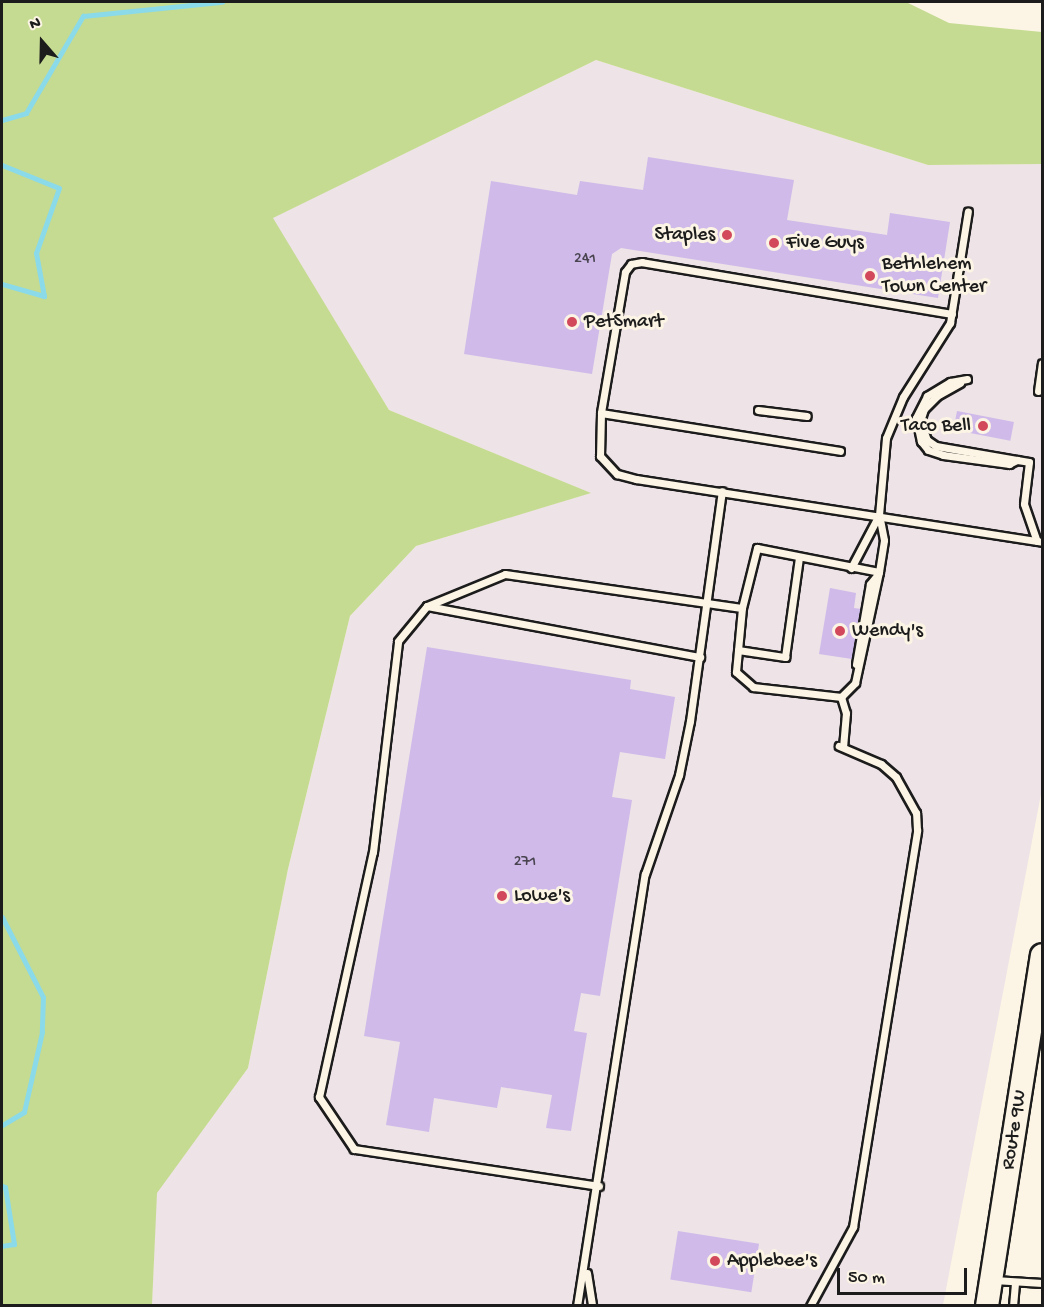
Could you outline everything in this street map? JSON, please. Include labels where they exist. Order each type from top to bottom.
[{"type":"main road","name":"Route 9W","points":[[987,1305],[1042,955]]},
{"type":"lane","points":[[841,697],[855,683],[879,572],[884,540],[879,514],[883,452],[890,425],[911,384],[948,330],[968,211]]},
{"type":"lane","points":[[952,314],[637,262],[625,272],[601,413],[600,456],[616,474],[1040,541]]},
{"type":"lane","points":[[1038,391],[1042,363]]},
{"type":"lane","points":[[967,379],[937,396],[924,409],[920,421],[927,440],[936,446],[1029,462],[1024,504],[1040,541]]},
{"type":"lane","points":[[758,410],[807,416]]},
{"type":"lane","points":[[601,413],[840,451]]},
{"type":"lane","points":[[577,1305],[586,1268],[599,1186],[645,874],[679,775],[700,657],[722,491]]},
{"type":"lane","points":[[851,568],[879,514]]},
{"type":"lane","points":[[841,697],[753,687],[736,672],[742,608],[757,548],[879,572]]},
{"type":"lane","points":[[738,650],[785,657],[799,557]]},
{"type":"lane","points":[[599,1186],[354,1149],[319,1097],[373,852],[398,641],[427,606],[505,574],[707,601],[742,608]]},
{"type":"lane","points":[[427,606],[700,657]]},
{"type":"lane","points":[[810,1305],[854,1227],[917,830],[916,813],[896,777],[881,765],[841,747],[846,713],[841,697]]},
{"type":"lane","points":[[586,1268],[592,1305]]},
{"type":"lane","points":[[991,1280],[1042,1283]]},
{"type":"lane","points":[[1013,1305],[1015,1282]]},
{"type":"shaded area","points":[[596,60],[928,165],[1042,164],[1042,789],[943,1305],[152,1306],[156,1193],[248,1068],[288,869],[350,616],[416,546],[590,493],[389,410],[272,218]]},
{"type":"green space","points":[[2,2],[906,2],[949,23],[1042,32],[1042,164],[928,165],[596,60],[273,218],[389,410],[591,493],[416,546],[350,616],[288,869],[248,1068],[157,1193],[152,1305],[2,1305]]},
{"type":"building","name":"Bethlehem Town Center","points":[[648,157],[794,180],[787,220],[887,235],[890,213],[950,222],[938,298],[621,248],[612,254],[592,374],[464,354],[491,181],[577,195],[580,181],[643,190]]},
{"type":"building","name":"Taco Bell","points":[[957,411],[1014,422],[1010,441],[953,430]]},
{"type":"building","name":"Wendy's","points":[[830,588],[856,593],[854,608],[861,609],[852,659],[819,654]]},
{"type":"building","name":"Lowe's","points":[[427,647],[631,680],[630,689],[675,697],[665,759],[620,752],[612,797],[632,800],[600,996],[581,993],[574,1031],[587,1033],[571,1131],[546,1128],[552,1095],[501,1087],[497,1108],[434,1098],[429,1132],[386,1125],[400,1042],[364,1036]]},
{"type":"building","name":"Applebee's","points":[[678,1231],[759,1244],[751,1292],[670,1279]]},
{"type":"waterway","points":[[2,120],[26,113],[83,16],[222,2]]},
{"type":"waterway","points":[[2,165],[59,188],[36,253],[44,296],[2,284]]},
{"type":"waterway","points":[[2,917],[43,997],[42,1032],[24,1112],[2,1125]]},
{"type":"waterway","points":[[2,1186],[5,1187],[14,1244],[2,1246]]},
{"type":"place","name":"Staples","points":[[727,235]]},
{"type":"place","name":"Five Guys","points":[[774,243]]},
{"type":"place","name":"Bethlehem Town Center","points":[[870,276]]},
{"type":"place","name":"PetSmart","points":[[572,322]]},
{"type":"place","name":"Taco Bell","points":[[983,426]]},
{"type":"place","name":"Wendy's","points":[[840,631]]},
{"type":"place","name":"Lowe's","points":[[502,896]]},
{"type":"place","name":"Applebee's","points":[[715,1261]]}]
